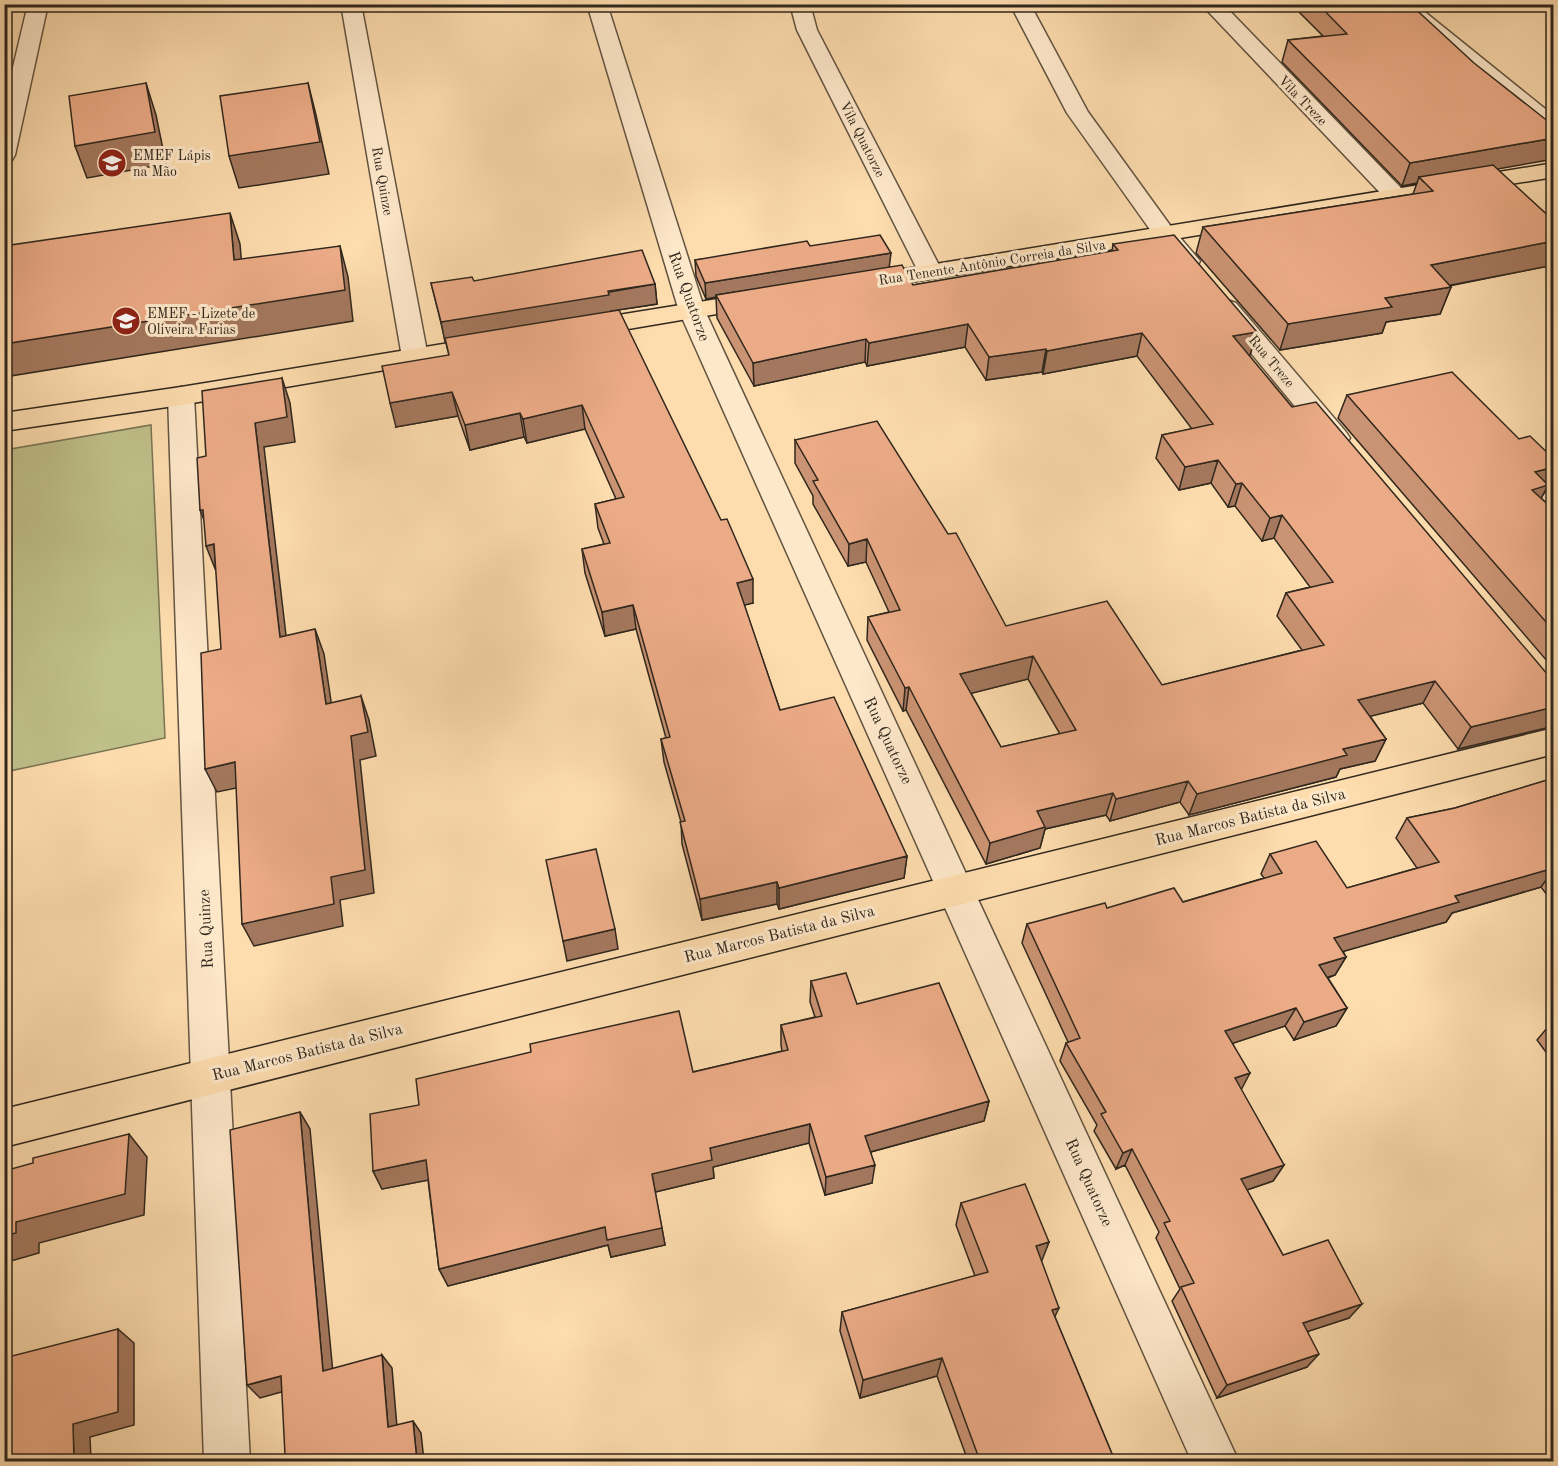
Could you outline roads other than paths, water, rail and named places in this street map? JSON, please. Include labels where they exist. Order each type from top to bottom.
[{"type":"main road","name":"Rua Tenente Antônio Correia da Silva","points":[[840,287],[1554,170]]},
{"type":"main road","points":[[554,334],[783,296]]},
{"type":"main road","points":[[4,422],[181,396],[519,340]]},
{"type":"main road","name":"Rua Marcos Batista da Silva","points":[[4,1128],[1554,741]]},
{"type":"street","points":[[4,155],[38,4]]},
{"type":"street","name":"Rua Quinze","points":[[351,4],[415,357]]},
{"type":"street","name":"Rua Quatorze","points":[[597,4],[692,311],[1216,1461]]},
{"type":"street","name":"Vila Quatorze","points":[[800,4],[807,30],[930,272]]},
{"type":"street","name":"Rua Treze","points":[[1020,4],[1077,112],[1164,233],[1355,460]]},
{"type":"street","name":"Vila Treze","points":[[1211,4],[1395,195]]},
{"type":"street","points":[[1402,4],[1554,127]]},
{"type":"street","points":[[4,64],[26,60]]},
{"type":"street","name":"Rua Quinze","points":[[181,396],[227,1461]]},
{"type":"place","name":"EMEF Lápis na Mão","points":[[112,163]]},
{"type":"place","name":"EMEF - Lizete de Oliveira Farias","points":[[126,321]]}]
